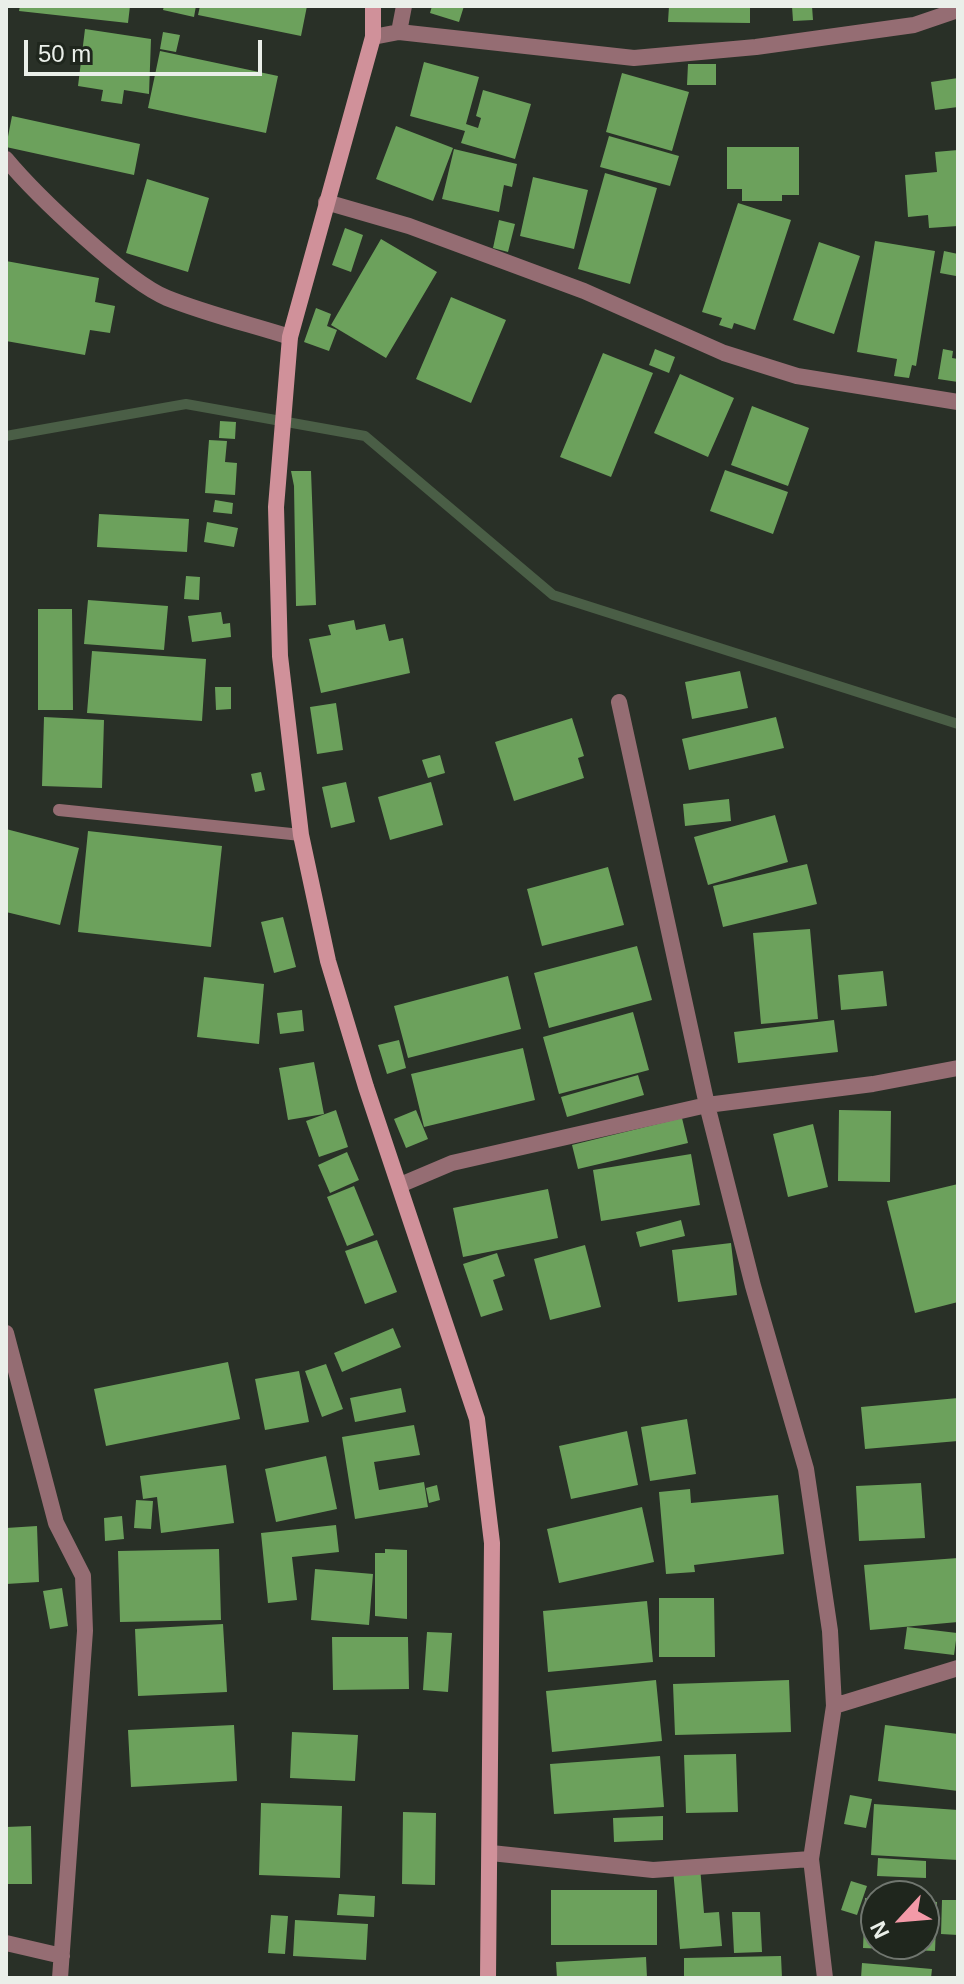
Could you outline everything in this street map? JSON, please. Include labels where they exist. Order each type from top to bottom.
[{"type":"street","points":[[373,6],[373,37],[290,337],[276,507],[280,656],[301,835],[328,961],[477,1419],[487,1481],[492,1543],[488,1978]]},
{"type":"street","points":[[399,32],[404,6]]},
{"type":"street","points":[[373,37],[399,32],[634,58],[756,47],[914,25],[958,10]]},
{"type":"street","points":[[6,159],[26,182],[125,271],[165,297],[290,337]]},
{"type":"street","points":[[326,202],[409,226],[584,291],[724,353],[782,371],[958,402]]},
{"type":"street","points":[[619,702],[707,1105],[753,1286],[806,1469],[830,1631],[834,1706],[811,1859],[825,1978]]},
{"type":"street","points":[[400,1185],[452,1163],[707,1105],[873,1084],[958,1068]]},
{"type":"street","points":[[6,1333],[56,1523],[83,1576],[84,1646],[60,1978]]},
{"type":"street","points":[[834,1706],[958,1668]]},
{"type":"street","points":[[491,1853],[653,1870],[811,1859]]},
{"type":"street","points":[[6,1943],[62,1956]]},
{"type":"lane","points":[[59,810],[301,835]]},
{"type":"building","points":[[20,6],[130,6],[128,23],[19,11]]},
{"type":"building","points":[[164,6],[196,6],[194,17],[163,10]]},
{"type":"building","points":[[200,6],[307,6],[301,36],[198,15]]},
{"type":"building","points":[[432,6],[464,6],[459,22],[430,13]]},
{"type":"building","points":[[669,6],[750,6],[750,23],[668,22]]},
{"type":"building","points":[[792,6],[812,6],[813,20],[793,21]]},
{"type":"building","points":[[85,29],[151,39],[149,94],[124,90],[122,104],[101,101],[103,90],[78,86]]},
{"type":"building","points":[[163,32],[180,35],[176,52],[160,49]]},
{"type":"building","points":[[160,51],[278,76],[266,133],[148,108]]},
{"type":"building","points":[[424,62],[479,77],[466,124],[478,128],[481,118],[476,116],[483,90],[531,104],[515,159],[461,143],[465,131],[410,116]]},
{"type":"building","points":[[688,64],[716,64],[716,85],[687,85]]},
{"type":"building","points":[[622,73],[689,92],[672,151],[606,132]]},
{"type":"building","points":[[958,78],[958,107],[935,110],[931,82]]},
{"type":"building","points":[[12,116],[140,144],[134,175],[6,147]]},
{"type":"building","points":[[396,126],[453,148],[433,201],[376,179]]},
{"type":"building","points":[[609,136],[679,156],[670,186],[600,167]]},
{"type":"building","points":[[727,147],[799,147],[799,195],[782,195],[782,201],[742,201],[742,189],[727,189]]},
{"type":"building","points":[[454,149],[517,164],[512,187],[504,185],[499,212],[442,199]]},
{"type":"building","points":[[958,150],[958,226],[929,228],[928,215],[908,217],[905,175],[937,172],[935,152]]},
{"type":"building","points":[[605,173],[657,188],[630,284],[578,269]]},
{"type":"building","points":[[533,177],[588,190],[574,249],[520,236]]},
{"type":"building","points":[[147,179],[209,198],[188,272],[126,253]]},
{"type":"building","points":[[738,203],[791,220],[755,330],[734,323],[732,329],[719,325],[722,318],[702,312]]},
{"type":"building","points":[[499,220],[515,224],[508,252],[493,248]]},
{"type":"building","points":[[345,228],[363,235],[351,272],[332,265]]},
{"type":"building","points":[[381,239],[437,272],[386,358],[331,325]]},
{"type":"building","points":[[875,241],[935,251],[916,366],[912,365],[909,378],[894,376],[897,359],[857,352]]},
{"type":"building","points":[[819,242],[860,256],[834,334],[793,320]]},
{"type":"building","points":[[944,251],[958,254],[956,276],[940,273]]},
{"type":"building","points":[[6,261],[99,278],[95,302],[115,306],[110,333],[90,330],[85,355],[6,341]]},
{"type":"building","points":[[451,297],[506,320],[471,403],[416,379]]},
{"type":"building","points":[[316,308],[331,314],[327,326],[337,330],[329,351],[304,342]]},
{"type":"building","points":[[655,349],[675,357],[669,373],[649,365]]},
{"type":"building","points":[[943,349],[953,351],[952,358],[958,359],[958,382],[938,379]]},
{"type":"building","points":[[603,353],[653,373],[611,477],[560,457]]},
{"type":"building","points":[[680,374],[734,398],[708,457],[654,433]]},
{"type":"building","points":[[752,406],[809,428],[788,486],[731,465]]},
{"type":"building","points":[[220,421],[236,422],[235,439],[219,438]]},
{"type":"building","points":[[209,440],[227,441],[225,462],[237,463],[235,495],[205,493]]},
{"type":"building","points":[[725,470],[788,492],[773,534],[710,511]]},
{"type":"building","points":[[291,471],[311,471],[316,605],[296,606],[294,486]]},
{"type":"building","points":[[215,500],[233,503],[232,514],[213,512]]},
{"type":"building","points":[[99,514],[189,519],[187,552],[97,547]]},
{"type":"building","points":[[207,522],[238,528],[234,547],[204,542]]},
{"type":"building","points":[[186,576],[200,577],[199,600],[184,599]]},
{"type":"building","points":[[88,600],[168,606],[164,650],[84,644]]},
{"type":"building","points":[[38,609],[72,609],[73,710],[38,710]]},
{"type":"building","points":[[221,612],[223,624],[230,623],[231,637],[192,642],[188,616]]},
{"type":"building","points":[[354,620],[356,630],[385,624],[389,641],[403,638],[410,673],[321,693],[309,639],[331,635],[328,625]]},
{"type":"building","points":[[92,651],[206,659],[202,721],[87,713]]},
{"type":"building","points":[[740,671],[748,708],[692,719],[685,682]]},
{"type":"building","points":[[215,687],[231,687],[231,709],[216,710]]},
{"type":"building","points":[[336,703],[343,750],[317,754],[310,707]]},
{"type":"building","points":[[44,717],[104,720],[102,788],[42,786]]},
{"type":"building","points":[[776,717],[784,748],[689,770],[682,739]]},
{"type":"building","points":[[572,718],[584,756],[578,758],[584,778],[514,801],[495,742]]},
{"type":"building","points":[[440,755],[445,773],[428,778],[422,760]]},
{"type":"building","points":[[261,772],[265,790],[255,792],[251,774]]},
{"type":"building","points":[[346,782],[355,822],[331,828],[322,787]]},
{"type":"building","points":[[431,782],[443,825],[390,840],[378,797]]},
{"type":"building","points":[[729,799],[731,821],[685,826],[683,804]]},
{"type":"building","points":[[775,815],[788,862],[708,885],[694,837]]},
{"type":"building","points":[[6,829],[79,848],[60,925],[6,912]]},
{"type":"building","points":[[88,831],[222,846],[211,947],[78,932]]},
{"type":"building","points":[[807,864],[817,904],[723,927],[713,886]]},
{"type":"building","points":[[608,867],[624,925],[542,946],[527,889]]},
{"type":"building","points":[[283,917],[296,967],[274,973],[261,922]]},
{"type":"building","points":[[810,929],[818,1019],[761,1024],[753,933]]},
{"type":"building","points":[[637,946],[652,1000],[549,1028],[534,973]]},
{"type":"building","points":[[883,971],[887,1006],[841,1010],[838,975]]},
{"type":"building","points":[[508,976],[521,1029],[408,1058],[394,1006]]},
{"type":"building","points":[[204,977],[264,984],[259,1044],[197,1037]]},
{"type":"building","points":[[302,1010],[304,1031],[280,1034],[277,1013]]},
{"type":"building","points":[[633,1012],[649,1070],[559,1094],[543,1037]]},
{"type":"building","points":[[834,1020],[838,1052],[738,1063],[734,1032]]},
{"type":"building","points":[[399,1040],[406,1068],[387,1074],[378,1045]]},
{"type":"building","points":[[523,1048],[535,1100],[424,1127],[411,1074]]},
{"type":"building","points":[[314,1062],[324,1114],[288,1120],[279,1068]]},
{"type":"building","points":[[638,1075],[644,1095],[567,1117],[561,1097]]},
{"type":"building","points":[[336,1110],[348,1147],[319,1157],[306,1121]]},
{"type":"building","points":[[416,1110],[428,1139],[406,1148],[394,1119]]},
{"type":"building","points":[[839,1110],[891,1111],[890,1182],[838,1181]]},
{"type":"building","points":[[682,1118],[688,1143],[578,1169],[572,1145]]},
{"type":"building","points":[[813,1124],[828,1187],[788,1197],[773,1134]]},
{"type":"building","points":[[347,1152],[359,1180],[330,1193],[318,1165]]},
{"type":"building","points":[[691,1154],[700,1205],[601,1221],[593,1170]]},
{"type":"building","points":[[958,1184],[958,1302],[915,1313],[887,1201]]},
{"type":"building","points":[[354,1186],[374,1235],[347,1246],[327,1197]]},
{"type":"building","points":[[548,1189],[558,1238],[463,1257],[453,1208]]},
{"type":"building","points":[[681,1220],[685,1236],[640,1247],[636,1232]]},
{"type":"building","points":[[377,1240],[397,1292],[365,1304],[345,1251]]},
{"type":"building","points":[[731,1243],[737,1295],[678,1302],[672,1250]]},
{"type":"building","points":[[585,1245],[601,1307],[550,1320],[534,1259]]},
{"type":"building","points":[[497,1253],[505,1276],[493,1280],[503,1310],[481,1317],[463,1264]]},
{"type":"building","points":[[393,1328],[401,1347],[342,1372],[334,1353]]},
{"type":"building","points":[[228,1362],[240,1419],[106,1446],[94,1389]]},
{"type":"building","points":[[326,1364],[343,1409],[322,1417],[305,1371]]},
{"type":"building","points":[[299,1371],[309,1422],[265,1430],[255,1379]]},
{"type":"building","points":[[401,1388],[406,1412],[355,1422],[350,1398]]},
{"type":"building","points":[[958,1398],[958,1441],[865,1449],[861,1407]]},
{"type":"building","points":[[687,1419],[696,1474],[650,1481],[641,1427]]},
{"type":"building","points":[[414,1425],[420,1455],[374,1462],[379,1490],[424,1482],[428,1507],[355,1519],[342,1437]]},
{"type":"building","points":[[627,1431],[638,1485],[571,1499],[559,1446]]},
{"type":"building","points":[[326,1456],[337,1509],[276,1522],[265,1469]]},
{"type":"building","points":[[226,1465],[234,1523],[161,1533],[157,1497],[143,1499],[140,1476]]},
{"type":"building","points":[[921,1483],[925,1538],[859,1541],[856,1486]]},
{"type":"building","points":[[437,1485],[440,1500],[429,1503],[426,1488]]},
{"type":"building","points":[[690,1489],[691,1503],[778,1495],[784,1554],[694,1565],[695,1572],[666,1574],[659,1492]]},
{"type":"building","points":[[136,1500],[153,1501],[151,1529],[134,1528]]},
{"type":"building","points":[[642,1507],[654,1562],[559,1583],[547,1529]]},
{"type":"building","points":[[122,1516],[124,1539],[105,1541],[104,1518]]},
{"type":"building","points":[[336,1525],[339,1552],[292,1557],[297,1600],[268,1603],[261,1533]]},
{"type":"building","points":[[37,1526],[39,1582],[6,1584],[6,1528]]},
{"type":"building","points":[[219,1549],[221,1620],[120,1622],[118,1551]]},
{"type":"building","points":[[385,1549],[407,1550],[407,1619],[375,1616],[375,1553],[385,1553]]},
{"type":"building","points":[[958,1558],[958,1622],[870,1630],[864,1565]]},
{"type":"building","points":[[315,1569],[373,1574],[369,1625],[311,1620]]},
{"type":"building","points":[[62,1588],[68,1626],[50,1629],[43,1591]]},
{"type":"building","points":[[659,1598],[714,1598],[715,1657],[659,1657]]},
{"type":"building","points":[[647,1601],[653,1662],[548,1672],[543,1611]]},
{"type":"building","points":[[223,1624],[227,1692],[138,1696],[135,1629]]},
{"type":"building","points":[[907,1627],[957,1633],[954,1655],[904,1649]]},
{"type":"building","points":[[427,1632],[452,1633],[448,1692],[423,1690]]},
{"type":"building","points":[[332,1637],[408,1637],[409,1689],[333,1690]]},
{"type":"building","points":[[656,1680],[662,1741],[552,1752],[546,1691]]},
{"type":"building","points":[[789,1680],[791,1732],[675,1735],[673,1684]]},
{"type":"building","points":[[234,1725],[237,1781],[131,1787],[128,1730]]},
{"type":"building","points":[[885,1725],[958,1734],[958,1791],[878,1781]]},
{"type":"building","points":[[292,1732],[358,1735],[355,1781],[290,1778]]},
{"type":"building","points":[[736,1754],[738,1812],[686,1813],[684,1755]]},
{"type":"building","points":[[660,1756],[664,1807],[554,1814],[550,1764]]},
{"type":"building","points":[[850,1795],[872,1799],[866,1828],[844,1824]]},
{"type":"building","points":[[261,1803],[342,1806],[340,1878],[259,1875]]},
{"type":"building","points":[[874,1804],[958,1810],[958,1860],[871,1855]]},
{"type":"building","points":[[403,1812],[436,1813],[435,1885],[402,1884]]},
{"type":"building","points":[[663,1816],[663,1840],[614,1842],[613,1818]]},
{"type":"building","points":[[31,1826],[32,1884],[6,1884],[6,1827]]},
{"type":"building","points":[[878,1858],[926,1861],[926,1878],[877,1876]]},
{"type":"building","points":[[700,1867],[704,1913],[719,1912],[722,1946],[680,1949],[673,1869]]},
{"type":"building","points":[[851,1881],[860,1884],[857,1915],[841,1910]]},
{"type":"building","points":[[551,1890],[657,1890],[657,1945],[551,1945]]},
{"type":"building","points":[[339,1894],[375,1896],[374,1917],[337,1915]]},
{"type":"building","points":[[942,1900],[958,1900],[958,1935],[941,1934]]},
{"type":"building","points":[[732,1912],[760,1912],[762,1952],[734,1953]]},
{"type":"building","points":[[271,1915],[288,1916],[285,1954],[268,1953]]},
{"type":"building","points":[[295,1920],[368,1924],[366,1960],[293,1956]]},
{"type":"building","points":[[781,1956],[782,1978],[684,1978],[684,1958]]},
{"type":"building","points":[[646,1957],[647,1978],[557,1978],[556,1962]]},
{"type":"building","points":[[862,1963],[932,1969],[931,1978],[861,1978]]},
{"type":"waterway","points":[[6,436],[186,404],[365,436],[553,595],[958,724]]}]
